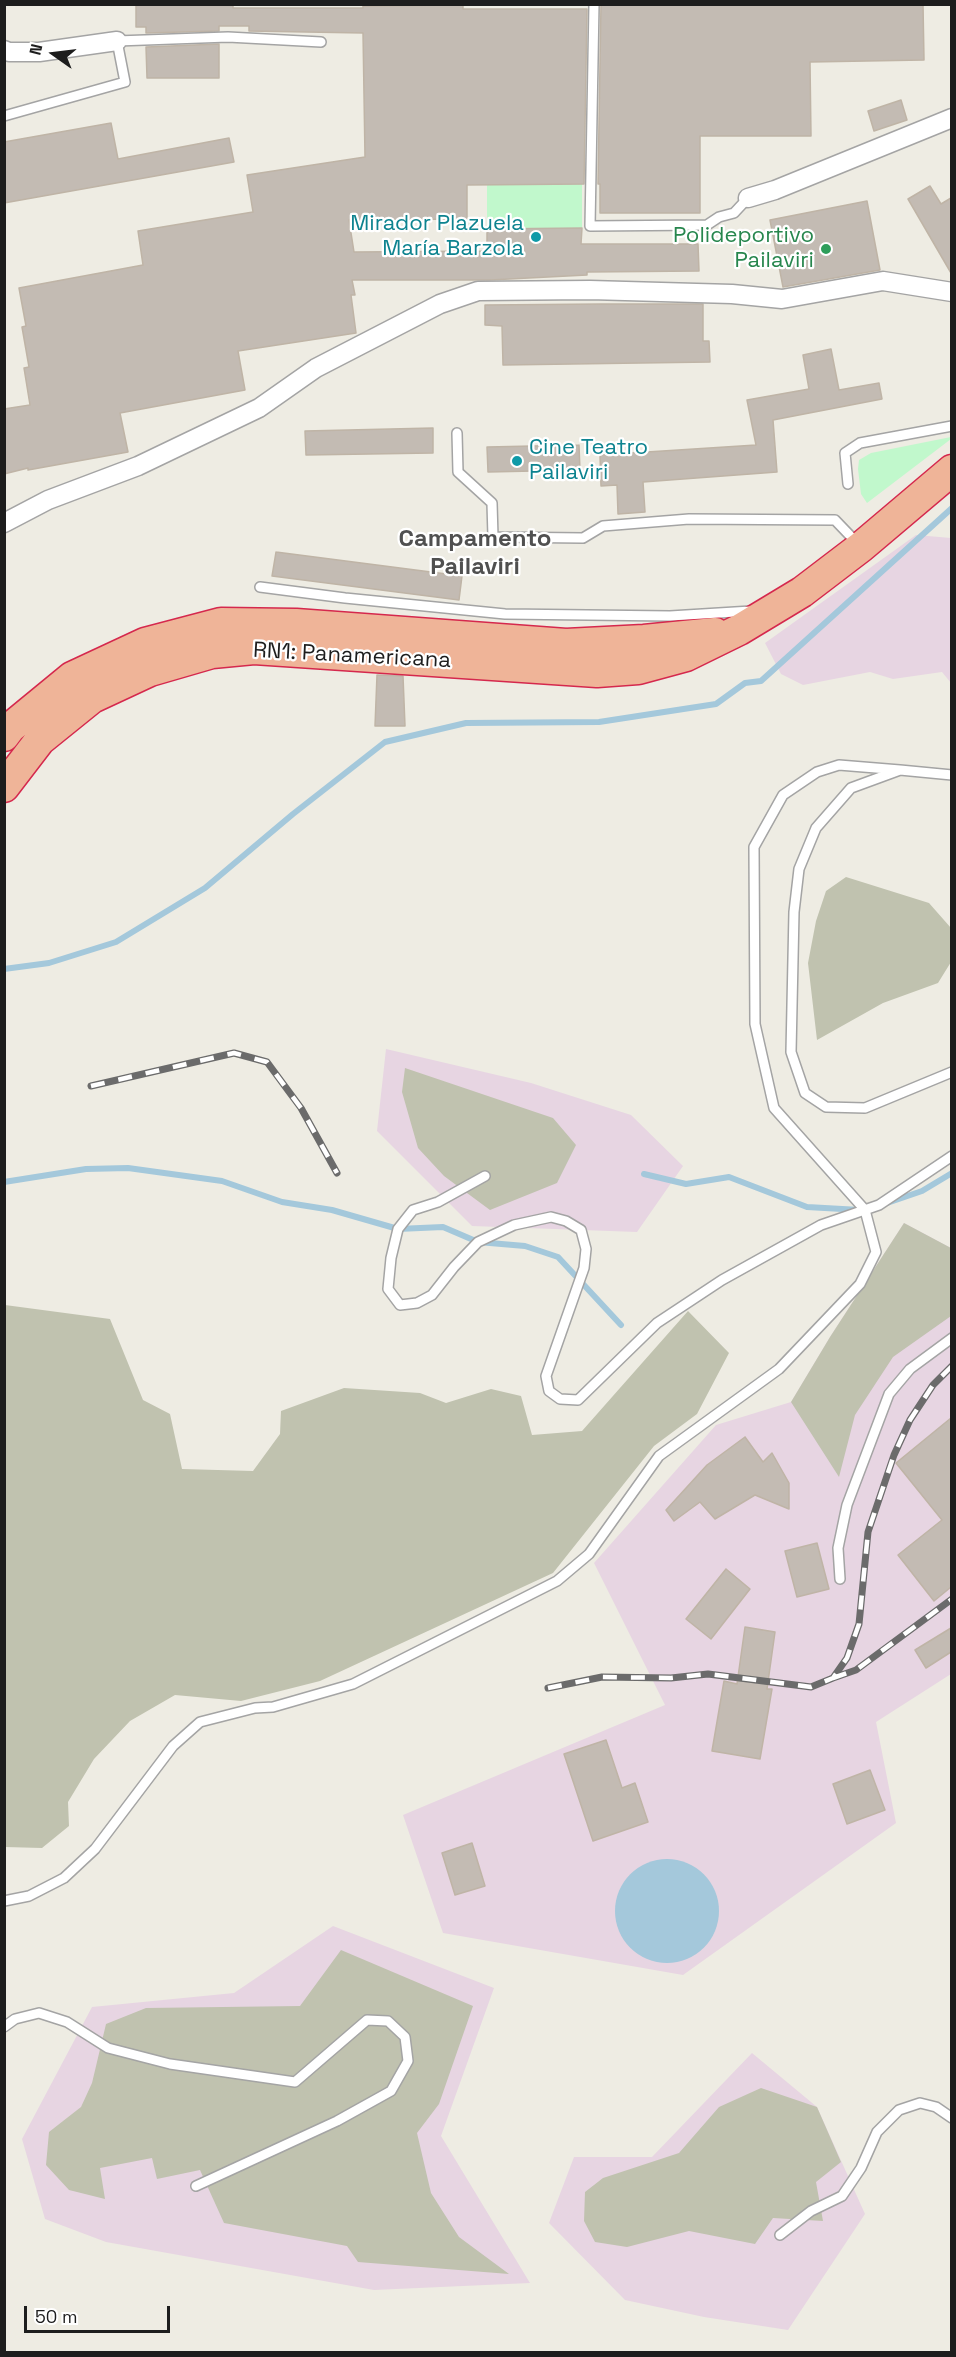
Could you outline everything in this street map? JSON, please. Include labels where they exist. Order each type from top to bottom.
[{"type":"highway","name":"RN1: Panamericana","points":[[4,787],[40,740],[92,698],[150,671],[212,653],[254,649],[597,672],[638,669],[686,656],[739,630],[802,592],[861,547],[951,470]]},
{"type":"highway","name":"RN1: Panamericana","points":[[4,736],[10,728],[72,677],[144,643],[221,623],[296,624],[566,644],[644,640],[739,630]]},
{"type":"street","points":[[4,50],[39,52],[117,41]]},
{"type":"street","points":[[748,198],[775,190],[951,118]]},
{"type":"street","points":[[4,523],[48,500],[138,466],[259,408],[316,368],[440,304],[478,291],[590,290],[732,294],[782,300],[883,281],[951,292]]},
{"type":"lane","points":[[594,4],[590,226],[707,225],[719,217],[734,213],[748,198]]},
{"type":"lane","points":[[4,116],[125,82],[117,41],[228,37],[321,42]]},
{"type":"lane","points":[[848,484],[845,453],[860,443],[951,426]]},
{"type":"lane","points":[[457,433],[458,472],[492,502],[493,537],[584,538],[603,526],[689,519],[835,520],[861,547]]},
{"type":"lane","points":[[260,587],[505,614],[670,616],[772,610]]},
{"type":"lane","points":[[4,1901],[29,1896],[64,1878],[95,1849],[173,1746],[200,1722],[255,1708],[273,1707],[353,1684],[557,1581],[589,1554],[659,1456],[779,1369],[860,1284],[876,1252],[865,1210],[774,1108],[754,1024],[754,848],[783,795],[817,772],[839,765],[951,775]]},
{"type":"lane","points":[[900,770],[851,788],[816,828],[799,869],[794,912],[791,1052],[805,1093],[826,1107],[865,1108],[951,1072]]},
{"type":"lane","points":[[485,1176],[438,1202],[413,1210],[398,1229],[391,1258],[388,1289],[400,1305],[417,1304],[432,1295],[478,1242],[514,1225],[551,1217],[566,1221],[581,1230],[586,1249],[584,1268],[546,1376],[549,1391],[560,1399],[578,1400],[657,1323],[722,1280],[821,1225],[879,1205],[951,1156]]},
{"type":"lane","points":[[840,1579],[838,1548],[847,1505],[889,1394],[910,1369],[951,1338]]},
{"type":"lane","points":[[4,2027],[15,2019],[39,2013],[67,2022],[108,2048],[170,2064],[295,2082],[367,2020],[388,2021],[405,2037],[408,2061],[391,2091],[337,2121],[196,2186]]},
{"type":"lane","points":[[780,2235],[811,2211],[842,2196],[861,2168],[877,2132],[899,2110],[920,2103],[936,2107],[951,2118]]},
{"type":"shaded area","points":[[916,535],[951,538],[951,683],[942,672],[893,679],[870,672],[803,685],[781,674],[765,643]]},
{"type":"shaded area","points":[[846,877],[929,903],[951,928],[951,962],[938,983],[883,1003],[817,1040],[808,963],[816,921],[826,891]]},
{"type":"shaded area","points":[[386,1049],[531,1083],[631,1115],[683,1166],[637,1232],[472,1226],[377,1131]]},
{"type":"shaded area","points":[[405,1068],[553,1118],[576,1145],[557,1183],[490,1210],[444,1176],[418,1148],[402,1092]]},
{"type":"shaded area","points":[[904,1223],[951,1248],[951,1674],[876,1722],[896,1823],[683,1975],[443,1933],[403,1815],[665,1705],[594,1563],[716,1425],[791,1402]]},
{"type":"shaded area","points":[[904,1223],[951,1248],[951,1316],[893,1357],[855,1415],[839,1477],[791,1402]]},
{"type":"shaded area","points":[[5,1305],[110,1319],[143,1400],[170,1414],[182,1469],[253,1471],[280,1434],[281,1411],[344,1388],[420,1393],[446,1403],[491,1389],[521,1396],[532,1435],[582,1431],[688,1311],[729,1353],[697,1414],[654,1446],[553,1573],[320,1681],[241,1701],[175,1695],[130,1721],[94,1759],[68,1802],[69,1826],[42,1848],[5,1847]]},
{"type":"shaded area","points":[[333,1926],[494,1988],[441,2136],[530,2283],[374,2290],[106,2242],[45,2219],[22,2139],[92,2007],[234,1993]]},
{"type":"shaded area","points":[[341,1950],[473,2006],[439,2104],[417,2133],[431,2193],[459,2237],[509,2274],[358,2262],[347,2246],[224,2223],[200,2170],[157,2179],[152,2158],[100,2168],[105,2199],[69,2190],[46,2165],[49,2132],[81,2107],[92,2083],[106,2024],[146,2008],[300,2006]]},
{"type":"shaded area","points":[[752,2053],[817,2107],[865,2214],[788,2330],[704,2317],[625,2300],[549,2223],[574,2157],[652,2157]]},
{"type":"shaded area","points":[[761,2088],[817,2107],[841,2162],[816,2182],[823,2221],[773,2218],[755,2244],[689,2231],[627,2247],[595,2242],[584,2221],[585,2192],[603,2178],[679,2153],[719,2107]]},
{"type":"green space","points":[[582,184],[582,228],[487,229],[487,185]]},
{"type":"green space","points":[[951,437],[867,503],[861,494],[859,460],[871,453]]},
{"type":"water","points":[[667,1859],[687,1863],[704,1874],[715,1891],[719,1911],[715,1931],[704,1948],[687,1959],[667,1963],[647,1959],[630,1948],[619,1931],[615,1911],[619,1891],[630,1874],[647,1863]]},
{"type":"building","points":[[136,4],[233,4],[233,8],[463,5],[463,9],[587,9],[584,184],[467,185],[467,219],[349,220],[354,252],[487,251],[487,229],[582,228],[581,244],[698,244],[699,271],[587,272],[587,275],[490,280],[352,280],[355,295],[351,295],[356,333],[238,351],[245,390],[120,413],[128,452],[4,474],[4,409],[30,405],[24,368],[29,367],[22,327],[26,326],[19,288],[143,265],[138,231],[253,212],[247,175],[365,157],[363,33],[249,31],[249,26],[219,26],[219,31],[146,33],[146,27],[136,27]]},
{"type":"building","points":[[601,4],[923,4],[924,60],[810,62],[811,136],[700,136],[700,213],[600,213],[600,184],[598,184]]},
{"type":"building","points":[[219,44],[219,78],[147,78],[146,47]]},
{"type":"building","points":[[901,100],[907,120],[874,131],[868,111]]},
{"type":"building","points":[[111,123],[118,159],[229,138],[234,162],[4,203],[4,142]]},
{"type":"building","points":[[930,186],[941,204],[951,198],[951,273],[908,199]]},
{"type":"building","name":"Polideportivo Pailaviri","points":[[867,201],[880,270],[783,287],[770,220]]},
{"type":"building","points":[[703,304],[703,341],[709,341],[710,362],[503,365],[502,326],[485,325],[485,305]]},
{"type":"building","points":[[831,349],[839,390],[879,383],[882,399],[773,420],[777,472],[643,482],[645,512],[618,514],[617,485],[601,486],[600,455],[756,445],[747,400],[809,389],[803,355]]},
{"type":"building","points":[[433,428],[433,453],[306,455],[305,431]]},
{"type":"building","points":[[579,445],[580,470],[488,472],[487,447]]},
{"type":"building","points":[[276,552],[462,576],[459,600],[272,576]]},
{"type":"building","points":[[377,675],[403,676],[405,726],[375,726]]},
{"type":"building","points":[[951,1418],[951,1587],[934,1601],[898,1555],[942,1520],[896,1463]]},
{"type":"building","points":[[745,1437],[763,1462],[772,1453],[789,1483],[789,1509],[755,1495],[715,1519],[700,1502],[674,1521],[666,1510],[707,1465]]},
{"type":"building","points":[[817,1543],[829,1589],[797,1597],[785,1551]]},
{"type":"building","points":[[726,1569],[750,1589],[711,1639],[686,1619]]},
{"type":"building","points":[[745,1627],[775,1632],[767,1689],[772,1689],[760,1759],[712,1751],[724,1681],[737,1684]]},
{"type":"building","points":[[951,1628],[951,1652],[926,1668],[915,1650]]},
{"type":"building","points":[[606,1740],[622,1788],[635,1783],[648,1822],[593,1841],[564,1754]]},
{"type":"building","points":[[870,1770],[885,1810],[847,1824],[833,1784]]},
{"type":"building","points":[[472,1843],[485,1886],[455,1895],[442,1853]]},
{"type":"waterway","points":[[4,969],[49,963],[116,942],[205,888],[293,814],[385,742],[466,723],[599,722],[716,704],[745,683],[761,681],[952,508]]},
{"type":"waterway","points":[[4,1182],[86,1169],[128,1168],[222,1181],[282,1202],[332,1210],[398,1229],[443,1227],[478,1242],[525,1246],[558,1257],[621,1325]]},
{"type":"waterway","points":[[887,1203],[922,1191],[952,1173]]},
{"type":"waterway","points":[[644,1174],[686,1184],[729,1177],[807,1207],[860,1210]]},
{"type":"railway","points":[[91,1086],[234,1053],[267,1062],[301,1108],[337,1173]]},
{"type":"railway","points":[[548,1688],[602,1677],[671,1678],[708,1674],[811,1687],[833,1678],[847,1658],[859,1624],[868,1532],[894,1455],[910,1420],[933,1385],[952,1366]]},
{"type":"railway","points":[[833,1678],[856,1670],[952,1599]]},
{"type":"place","name":"Mirador Plazuela María Barzola","points":[[536,237]]},
{"type":"place","name":"Polideportivo Pailaviri","points":[[826,249]]},
{"type":"place","name":"Cine Teatro Pailaviri","points":[[517,461]]},
{"type":"district","name":"Campamento Pailaviri","points":[[475,553]]}]
